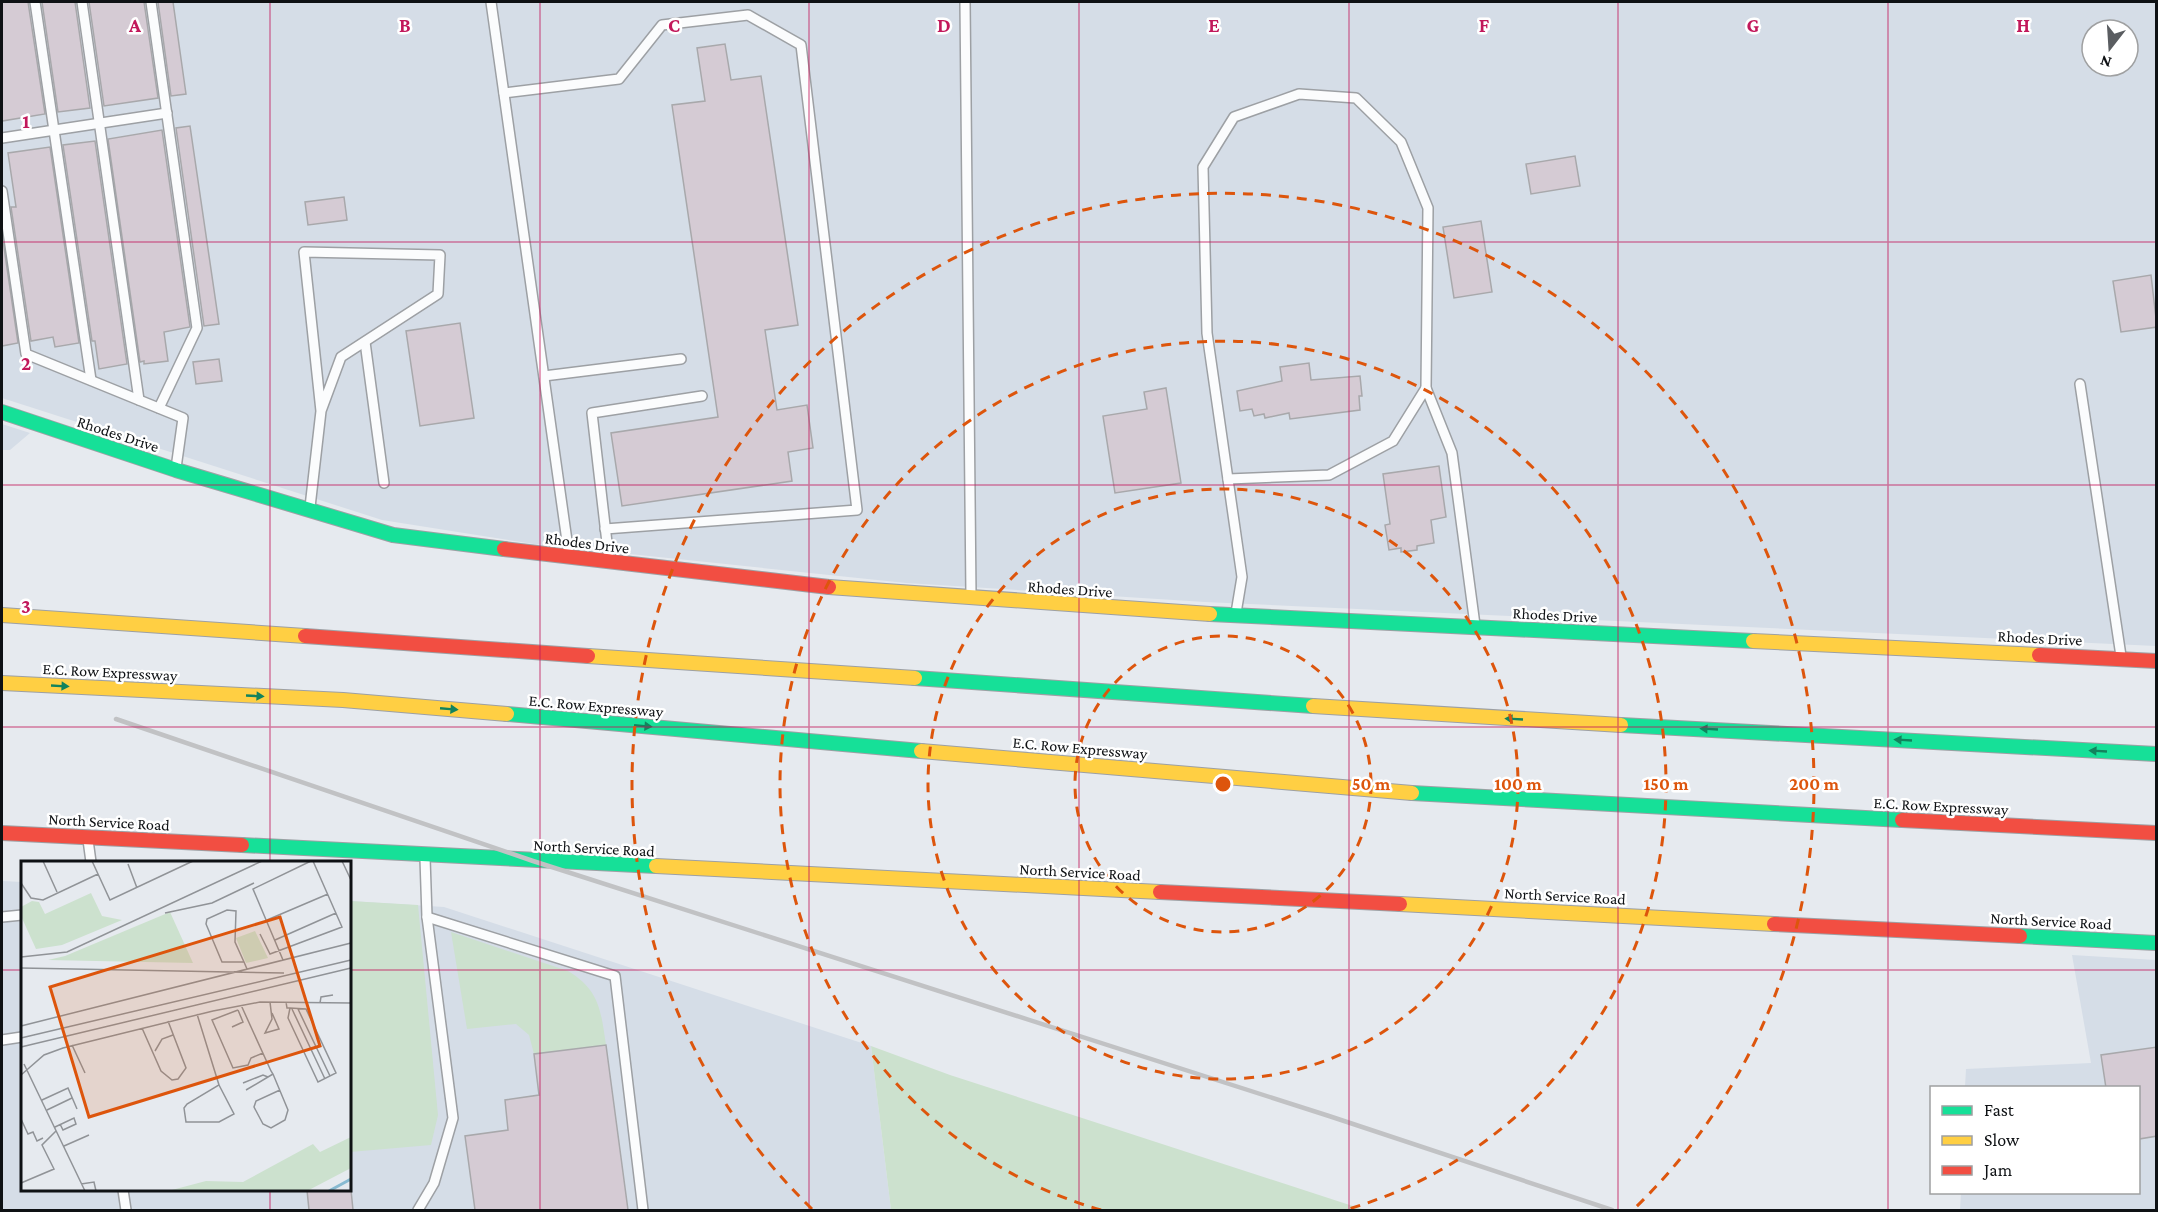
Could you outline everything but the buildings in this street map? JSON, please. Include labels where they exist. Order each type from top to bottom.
[{"type":"main road","name":"Rhodes Drive","points":[[2,412],[176,470],[393,535],[825,587],[1236,615],[2157,660]]},
{"type":"main road","points":[[2,615],[1412,713],[2157,754]]},
{"type":"main road","name":"E.C. Row Expressway","points":[[2,683],[343,700],[1464,798],[2157,833]]},
{"type":"main road","name":"North Service Road","points":[[2,833],[2157,943]]},
{"type":"lane","points":[[35,2],[91,380]]},
{"type":"lane","points":[[82,2],[139,400]]},
{"type":"lane","points":[[151,2],[197,328],[159,408]]},
{"type":"lane","points":[[491,2],[569,557]]},
{"type":"lane","points":[[965,2],[971,598]]},
{"type":"lane","points":[[504,93],[619,79],[662,25],[748,15],[801,45],[857,510],[605,529]]},
{"type":"lane","points":[[1236,615],[1242,577],[1207,333],[1203,166],[1234,117],[1299,94],[1356,98],[1401,142],[1428,208],[1426,388],[1452,453],[1475,627]]},
{"type":"lane","points":[[2,138],[167,113]]},
{"type":"lane","points":[[2,192],[26,354],[183,418],[176,470]]},
{"type":"lane","points":[[309,510],[321,411],[304,252],[440,255],[438,294],[341,357],[321,411]]},
{"type":"lane","points":[[365,342],[384,483]]},
{"type":"lane","points":[[544,376],[681,359]]},
{"type":"lane","points":[[2080,384],[2122,659]]},
{"type":"lane","points":[[1228,479],[1329,474],[1393,441],[1426,388]]},
{"type":"lane","points":[[609,562],[592,412],[702,396]]},
{"type":"lane","points":[[88,838],[91,861]]},
{"type":"lane","points":[[418,1210],[434,1183],[453,1118],[427,917],[424,855]]},
{"type":"lane","points":[[2,917],[21,915]]},
{"type":"lane","points":[[427,917],[615,976],[643,1210]]},
{"type":"lane","points":[[2,1040],[21,1037]]},
{"type":"lane","points":[[123,1191],[126,1210]]},
{"type":"shaded area","points":[[2,2],[2156,2],[2156,646],[1205,602],[906,583],[534,544],[382,520],[2,398]]},
{"type":"shaded area","points":[[2,424],[30,433],[10,450],[2,450]]},
{"type":"shaded area","points":[[2,881],[21,882],[21,1191],[351,1191],[351,901],[444,907],[871,1046],[891,1210],[2,1210]]},
{"type":"shaded area","points":[[2072,955],[2156,960],[2156,1210],[1960,1210],[1961,1194],[2140,1194],[2140,1086],[1965,1086],[1966,1069],[2091,1063]]},
{"type":"green space","points":[[351,901],[418,905],[438,1115],[431,1145],[351,1152]]},
{"type":"green space","points":[[451,932],[568,971],[579,978],[593,994],[597,1003],[606,1045],[534,1054],[529,1035],[516,1024],[467,1029]]},
{"type":"green space","points":[[871,1046],[950,1075],[1365,1210],[891,1210]]},
{"type":"railway","points":[[116,719],[533,861],[1329,1116],[1612,1210]]},
{"type":"traffic: fast","points":[[2,412],[176,470],[393,535],[504,549]]},
{"type":"traffic: fast","points":[[1210,614],[1753,641]]},
{"type":"traffic: fast","points":[[915,678],[1313,706]]},
{"type":"traffic: fast","points":[[507,714],[921,751]]},
{"type":"traffic: fast","points":[[1621,725],[2156,754]]},
{"type":"traffic: fast","points":[[1412,793],[1902,820]]},
{"type":"traffic: fast","points":[[242,845],[656,866]]},
{"type":"traffic: fast","points":[[2020,936],[2156,943]]},
{"type":"traffic: slow","points":[[829,587],[1210,614]]},
{"type":"traffic: slow","points":[[2,615],[305,636]]},
{"type":"traffic: slow","points":[[1753,641],[2039,655]]},
{"type":"traffic: slow","points":[[588,656],[915,678]]},
{"type":"traffic: slow","points":[[2,683],[343,700],[507,714]]},
{"type":"traffic: slow","points":[[1313,706],[1621,725]]},
{"type":"traffic: slow","points":[[921,751],[1412,793]]},
{"type":"traffic: slow","points":[[656,866],[1160,892]]},
{"type":"traffic: slow","points":[[1400,904],[1774,924]]},
{"type":"traffic: jam","points":[[504,549],[829,587]]},
{"type":"traffic: jam","points":[[305,636],[588,656]]},
{"type":"traffic: jam","points":[[2039,655],[2156,661]]},
{"type":"traffic: jam","points":[[1902,820],[2156,833]]},
{"type":"traffic: jam","points":[[2,833],[242,845]]},
{"type":"traffic: jam","points":[[1160,892],[1400,904]]},
{"type":"traffic: jam","points":[[1774,924],[2020,936]]}]
